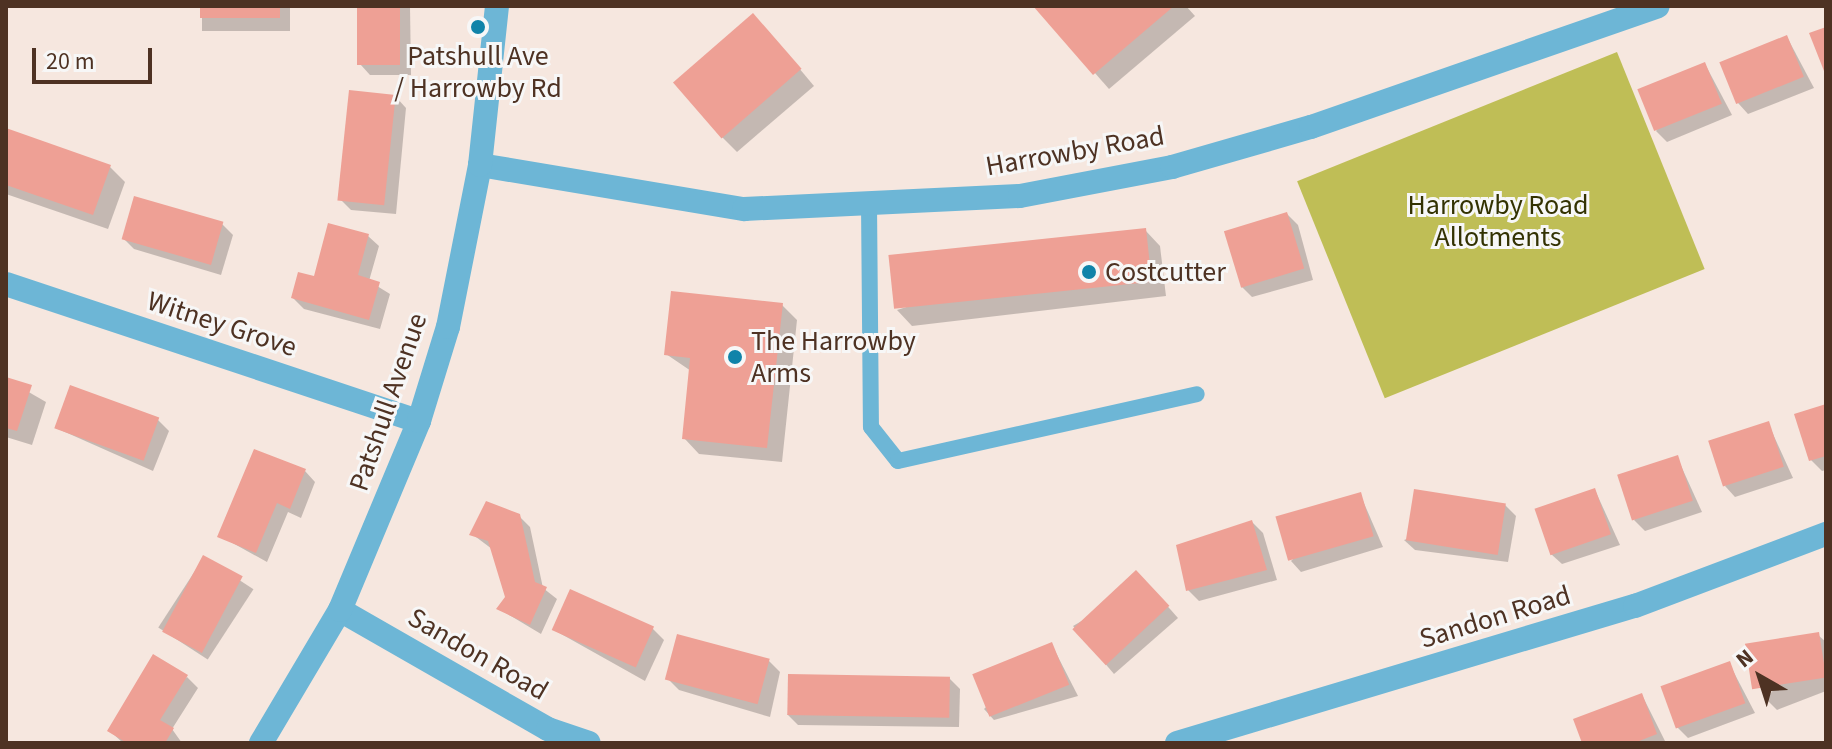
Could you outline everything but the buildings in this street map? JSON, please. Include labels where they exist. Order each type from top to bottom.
[{"type":"street","name":"Patshull Avenue","points":[[261,743],[340,610],[419,421],[448,327],[480,165],[497,6]]},
{"type":"street","name":"Harrowby Road","points":[[480,165],[744,209],[1020,196],[1172,167],[1311,127],[1604,15],[1658,6]]},
{"type":"street","name":"Witney Grove","points":[[6,284],[419,421]]},
{"type":"street","name":"Sandon Road","points":[[1177,743],[1635,606],[1826,534]]},
{"type":"street","name":"Sandon Road","points":[[340,610],[548,729],[589,743]]},
{"type":"lane","points":[[869,203],[871,427],[898,461],[1197,394]]},
{"type":"green space","name":"Harrowby Road Allotments","points":[[1617,52],[1705,269],[1385,398],[1297,181]]},
{"type":"place","name":"Patshull Ave / Harrowby Rd","points":[[478,27]]},
{"type":"place","name":"Costcutter","points":[[1089,272]]},
{"type":"place","name":"The Harrowby Arms","points":[[735,357]]}]
